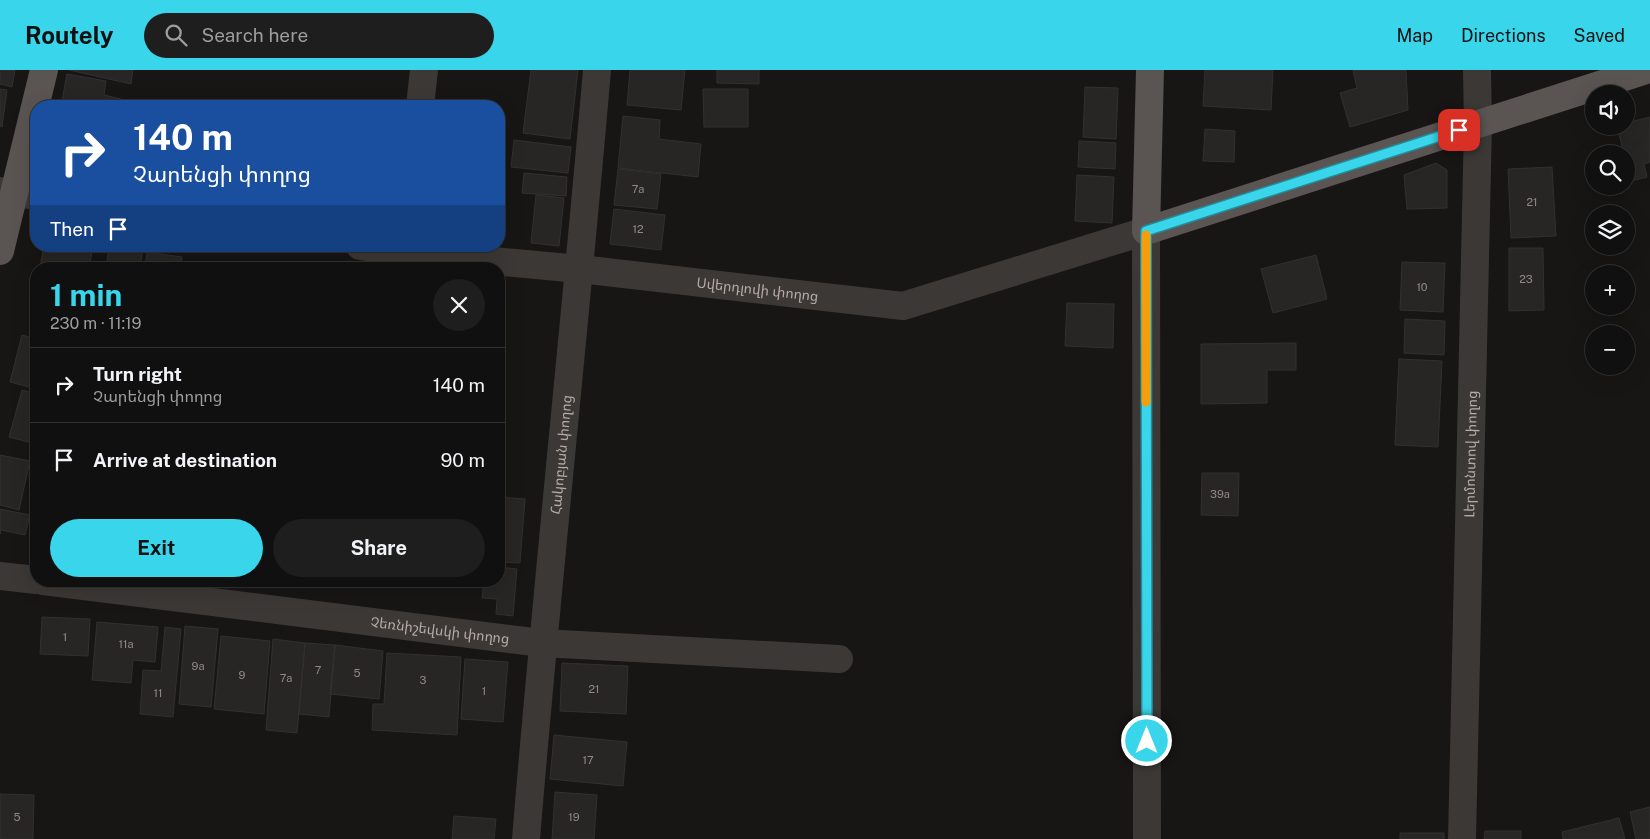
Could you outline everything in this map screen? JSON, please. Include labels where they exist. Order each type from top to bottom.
[{"type":"main road","points":[[37,100],[44,70]]},
{"type":"main road","points":[[1150,70],[1146,231],[1646,70]]},
{"type":"main road","points":[[0,251],[17,193],[30,134]]},
{"type":"street","points":[[421,100],[424,70]]},
{"type":"street","name":"Հակոբյան փողոց","points":[[526,839],[542,643],[580,269],[597,70]]},
{"type":"street","name":"Լերմոնտով փողոց","points":[[1462,839],[1478,124],[1477,70]]},
{"type":"street","points":[[1146,231],[1147,839]]},
{"type":"street","name":"Սվերդլովի փողոց","points":[[423,252],[903,306],[1146,231]]},
{"type":"street","points":[[0,576],[30,579]]},
{"type":"street","name":"Չեռնիշեվսկի փողոց","points":[[91,587],[542,643],[839,658]]},
{"type":"building","points":[[0,70],[15,70],[12,87],[0,84]]},
{"type":"building","points":[[69,70],[133,70],[131,84]]},
{"type":"building","points":[[531,70],[578,70],[570,139],[523,133]]},
{"type":"building","points":[[630,70],[685,70],[681,110],[627,105]]},
{"type":"building","points":[[717,70],[759,70],[759,84],[717,83]]},
{"type":"building","points":[[1205,70],[1273,70],[1271,110],[1203,106]]},
{"type":"building","points":[[1353,70],[1406,70],[1408,110],[1350,127],[1340,93],[1357,88]]},
{"type":"building","points":[[67,74],[106,81],[104,95],[121,99],[121,100],[62,100]]},
{"type":"building","points":[[1085,87],[1118,88],[1116,139],[1083,137]]},
{"type":"building","points":[[0,89],[7,90],[2,127],[0,126]]},
{"type":"building","points":[[703,89],[748,89],[748,127],[704,127]]},
{"type":"building","points":[[623,116],[660,120],[659,139],[701,144],[698,177],[618,168]]},
{"type":"building","points":[[1650,117],[1650,162],[1644,164],[1647,177],[1635,180],[1635,145],[1622,145],[1619,135],[1635,135],[1635,121]]},
{"type":"building","points":[[1205,129],[1235,131],[1234,162],[1203,161]]},
{"type":"building","points":[[514,140],[571,147],[568,173],[511,167]]},
{"type":"building","points":[[1079,141],[1116,143],[1115,169],[1078,167]]},
{"type":"building","points":[[1436,163],[1447,170],[1447,208],[1407,209],[1404,175]]},
{"type":"building","points":[[1552,167],[1556,236],[1511,238],[1508,169]]},
{"type":"building","points":[[618,169],[661,174],[657,209],[614,205]]},
{"type":"building","points":[[524,173],[567,177],[566,196],[522,193]]},
{"type":"building","points":[[1077,175],[1114,177],[1112,223],[1075,221]]},
{"type":"building","points":[[536,195],[564,198],[559,246],[531,243]]},
{"type":"building","points":[[614,209],[665,215],[661,250],[610,244]]},
{"type":"building","points":[[1509,248],[1543,248],[1544,310],[1509,311]]},
{"type":"building","points":[[43,252],[92,252],[90,262],[41,262]]},
{"type":"building","points":[[108,252],[142,252],[141,262],[107,262]]},
{"type":"building","points":[[147,252],[182,257],[181,262],[146,262]]},
{"type":"building","points":[[1316,255],[1327,299],[1273,313],[1261,269]]},
{"type":"building","points":[[1402,262],[1445,263],[1443,312],[1400,310]]},
{"type":"building","points":[[1067,303],[1114,304],[1113,348],[1065,346]]},
{"type":"building","points":[[1405,319],[1445,321],[1444,355],[1404,353]]},
{"type":"building","points":[[22,335],[30,337],[30,387],[10,382]]},
{"type":"building","points":[[1296,343],[1296,370],[1267,370],[1267,403],[1201,404],[1201,344]]},
{"type":"building","points":[[1399,359],[1442,361],[1438,447],[1395,445]]},
{"type":"building","points":[[22,390],[30,392],[30,442],[9,437]]},
{"type":"building","points":[[0,455],[30,461],[19,510],[0,505]]},
{"type":"building","points":[[1202,473],[1239,473],[1238,516],[1201,515]]},
{"type":"building","points":[[505,497],[525,499],[520,563],[505,562]]},
{"type":"building","points":[[0,509],[30,515],[25,535],[1,530],[0,534]]},
{"type":"building","points":[[505,568],[517,569],[513,616],[496,614],[497,599],[482,598],[483,587],[505,587]]},
{"type":"building","points":[[42,617],[90,619],[88,656],[40,654]]},
{"type":"building","points":[[97,622],[158,627],[155,662],[133,660],[131,683],[92,680]]},
{"type":"building","points":[[185,626],[218,629],[211,707],[179,704]]},
{"type":"building","points":[[165,627],[181,629],[173,717],[140,714],[143,670],[161,671]]},
{"type":"building","points":[[221,636],[270,641],[264,714],[214,709]]},
{"type":"building","points":[[273,639],[305,643],[297,733],[266,730]]},
{"type":"building","points":[[305,643],[335,645],[329,717],[299,714]]},
{"type":"building","points":[[335,645],[383,651],[379,699],[330,694]]},
{"type":"building","points":[[387,653],[461,657],[457,735],[372,730],[373,704],[384,704]]},
{"type":"building","points":[[465,659],[508,662],[503,722],[461,719]]},
{"type":"building","points":[[562,663],[628,666],[626,714],[560,711]]},
{"type":"building","points":[[554,735],[627,742],[623,786],[550,779]]},
{"type":"building","points":[[555,792],[597,795],[594,839],[552,839]]},
{"type":"building","points":[[0,794],[34,795],[33,839],[0,839]]},
{"type":"building","points":[[1650,807],[1650,839],[1636,839],[1630,812]]},
{"type":"building","points":[[454,816],[496,819],[494,839],[452,839]]},
{"type":"building","points":[[1619,818],[1625,839],[1563,839],[1562,832]]},
{"type":"building","points":[[1485,831],[1521,831],[1521,839],[1484,839]]},
{"type":"building","points":[[1400,833],[1444,833],[1444,839],[1400,839]]},
{"type":"slow traffic","points":[[1146,235],[1146,402]]},
{"type":"route","points":[[1147,741],[1146,231],[1459,130]]}]
